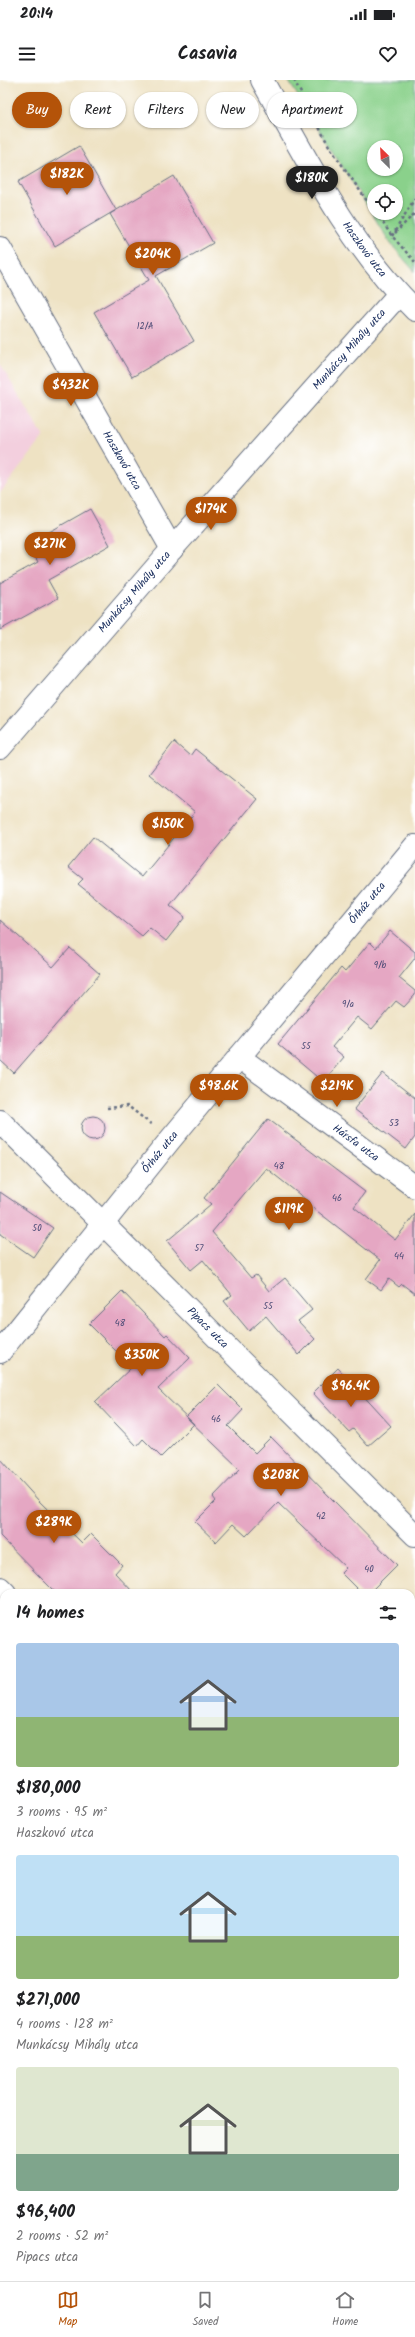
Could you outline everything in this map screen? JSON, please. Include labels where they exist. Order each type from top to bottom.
[{"type":"street","name":"Haszkovó utca","points":[[262,80],[356,240],[415,310]]},
{"type":"street","name":"Haszkovó utca","points":[[0,248],[172,549]]},
{"type":"street","name":"Munkácsy Mihály utca","points":[[0,748],[172,549],[400,294]]},
{"type":"street","name":"Őrház utca","points":[[0,1352],[170,1140],[415,846]]},
{"type":"street","name":"Hársfa utca","points":[[239,1056],[415,1187]]},
{"type":"street","name":"Pipacs utca","points":[[0,1121],[415,1536]]},
{"type":"path","points":[[294,80],[329,146],[367,201]]},
{"type":"path","points":[[392,236],[415,198]]},
{"type":"path","points":[[392,236],[415,212]]},
{"type":"path","points":[[381,220],[392,236],[415,262]]},
{"type":"path","points":[[107,1108],[128,1106],[170,1140]]},
{"type":"shaded area","points":[[0,364],[44,437],[0,493]]},
{"type":"green space","points":[[288,80],[415,80],[415,272],[391,244],[376,220],[403,220],[403,184],[367,184],[367,206],[318,128],[357,128],[357,92],[296,92]]},
{"type":"building","points":[[79,146],[116,210],[55,246],[18,182]]},
{"type":"building","points":[[174,176],[213,243],[156,276],[194,341],[132,377],[94,312],[149,280],[110,214]]},
{"type":"building","points":[[90,509],[110,545],[48,580],[58,598],[0,630],[0,583],[38,562],[28,544]]},
{"type":"building","points":[[174,742],[190,756],[195,749],[257,799],[170,905],[185,917],[166,941],[150,928],[142,936],[78,884],[83,879],[68,867],[93,837],[142,877],[195,812],[149,774]]},
{"type":"building","points":[[0,920],[53,967],[70,948],[100,974],[14,1073],[0,1060]]},
{"type":"building","points":[[390,931],[415,952],[415,958],[399,978],[415,991],[415,995],[404,1007],[396,1001],[372,1029],[357,1017],[332,1047],[344,1057],[323,1082],[278,1044],[341,968],[345,972],[370,942],[376,948]]},
{"type":"building","points":[[383,1073],[415,1098],[415,1137],[406,1149],[354,1109]]},
{"type":"building","points":[[93,1116],[101,1120],[105,1128],[101,1136],[93,1140],[85,1136],[81,1128],[85,1120]]},
{"type":"building","points":[[268,1119],[365,1192],[354,1207],[395,1240],[415,1214],[415,1294],[402,1284],[399,1287],[389,1279],[381,1290],[366,1279],[380,1260],[308,1204],[309,1202],[266,1168],[212,1232],[251,1278],[256,1275],[269,1291],[285,1278],[312,1310],[298,1321],[315,1339],[299,1355],[266,1316],[249,1331],[224,1301],[232,1295],[203,1260],[191,1270],[167,1241],[211,1204],[204,1198]]},
{"type":"building","points":[[0,1192],[53,1228],[33,1257],[0,1234]]},
{"type":"building","points":[[122,1291],[165,1336],[167,1334],[190,1358],[158,1389],[194,1424],[161,1457],[143,1439],[137,1446],[95,1402],[132,1367],[89,1324]]},
{"type":"building","points":[[338,1368],[391,1426],[368,1446],[353,1429],[349,1432],[313,1393]]},
{"type":"building","points":[[218,1385],[243,1410],[228,1426],[255,1453],[271,1437],[397,1565],[373,1589],[357,1589],[341,1573],[346,1568],[278,1503],[246,1536],[233,1524],[216,1542],[195,1522],[216,1501],[213,1497],[240,1469],[186,1417]]},
{"type":"building","points":[[0,1458],[39,1501],[82,1543],[91,1534],[122,1565],[115,1573],[130,1589],[52,1589],[0,1536]]}]
